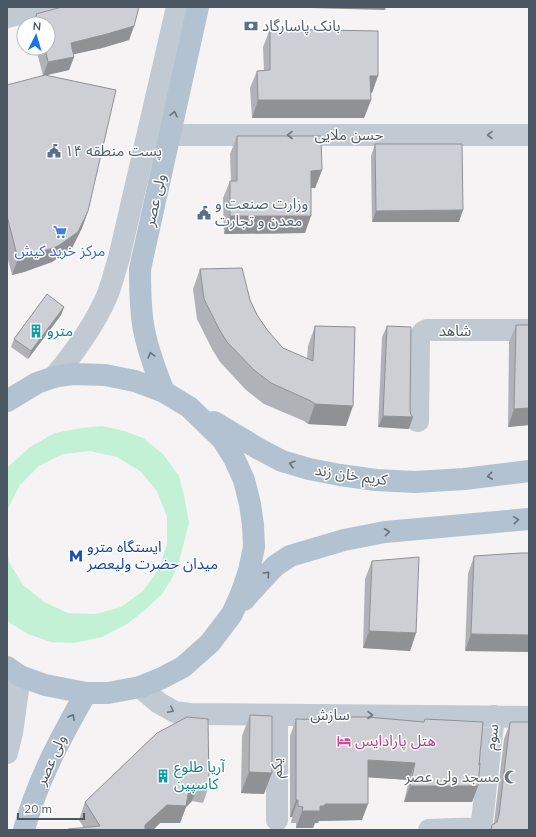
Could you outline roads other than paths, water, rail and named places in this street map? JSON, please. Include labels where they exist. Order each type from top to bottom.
[{"type":"main road","name":"ولی عصر","points":[[164,392],[144,331],[140,294],[140,269],[198,7]]},
{"type":"main road","points":[[7,401],[37,383],[54,377],[73,374],[106,375],[135,381],[164,392],[189,407],[222,440],[234,458],[244,480],[250,504],[254,547],[249,572],[232,614]]},
{"type":"main road","name":"کریم خان زند","points":[[189,407],[282,461],[340,476],[415,482],[464,479],[529,471]]},
{"type":"main road","points":[[14,671],[45,685],[86,693],[108,693],[140,687],[183,667],[210,643],[260,580],[275,566],[290,556],[344,540],[385,532],[529,519]]},
{"type":"main road","name":"ولی عصر","points":[[24,830],[31,806],[47,767],[63,732],[86,693]]},
{"type":"street","points":[[7,17],[48,7]]},
{"type":"street","points":[[54,377],[72,356],[84,338],[107,297],[110,288],[119,258],[177,7]]},
{"type":"street","name":"حسن ملایی","points":[[170,135],[529,135]]},
{"type":"street","name":"شاهد","points":[[418,421],[419,348],[421,335],[423,332],[427,330],[529,330]]},
{"type":"street","points":[[7,753],[12,733],[14,671]]},
{"type":"street","name":"سازش","points":[[140,687],[159,703],[175,712],[189,714],[529,716]]},
{"type":"street","name":"یکم","points":[[277,715],[277,820]]},
{"type":"street","name":"سوم","points":[[481,829],[494,716]]},
{"type":"street","points":[[429,830],[481,829]]},
{"type":"place","name":"بانک پاسارگاد","points":[[251,26]]},
{"type":"place","name":"پست منطقه ۱۴","points":[[54,151]]},
{"type":"place","name":"وزارت صنعت و معدن و تجارت","points":[[204,213]]},
{"type":"place","name":"مرکز خرید کیش","points":[[60,232]]},
{"type":"place","name":"مترو","points":[[36,331]]},
{"type":"place","name":"ایستگاه مترو میدان حضرت ولیعصر","points":[[76,556]]},
{"type":"place","name":"هتل پارادایس","points":[[344,741]]},
{"type":"place","name":"آریا طلوع کاسپین","points":[[163,776]]},
{"type":"place","name":"مسجد ولی عصر","points":[[511,777]]}]
